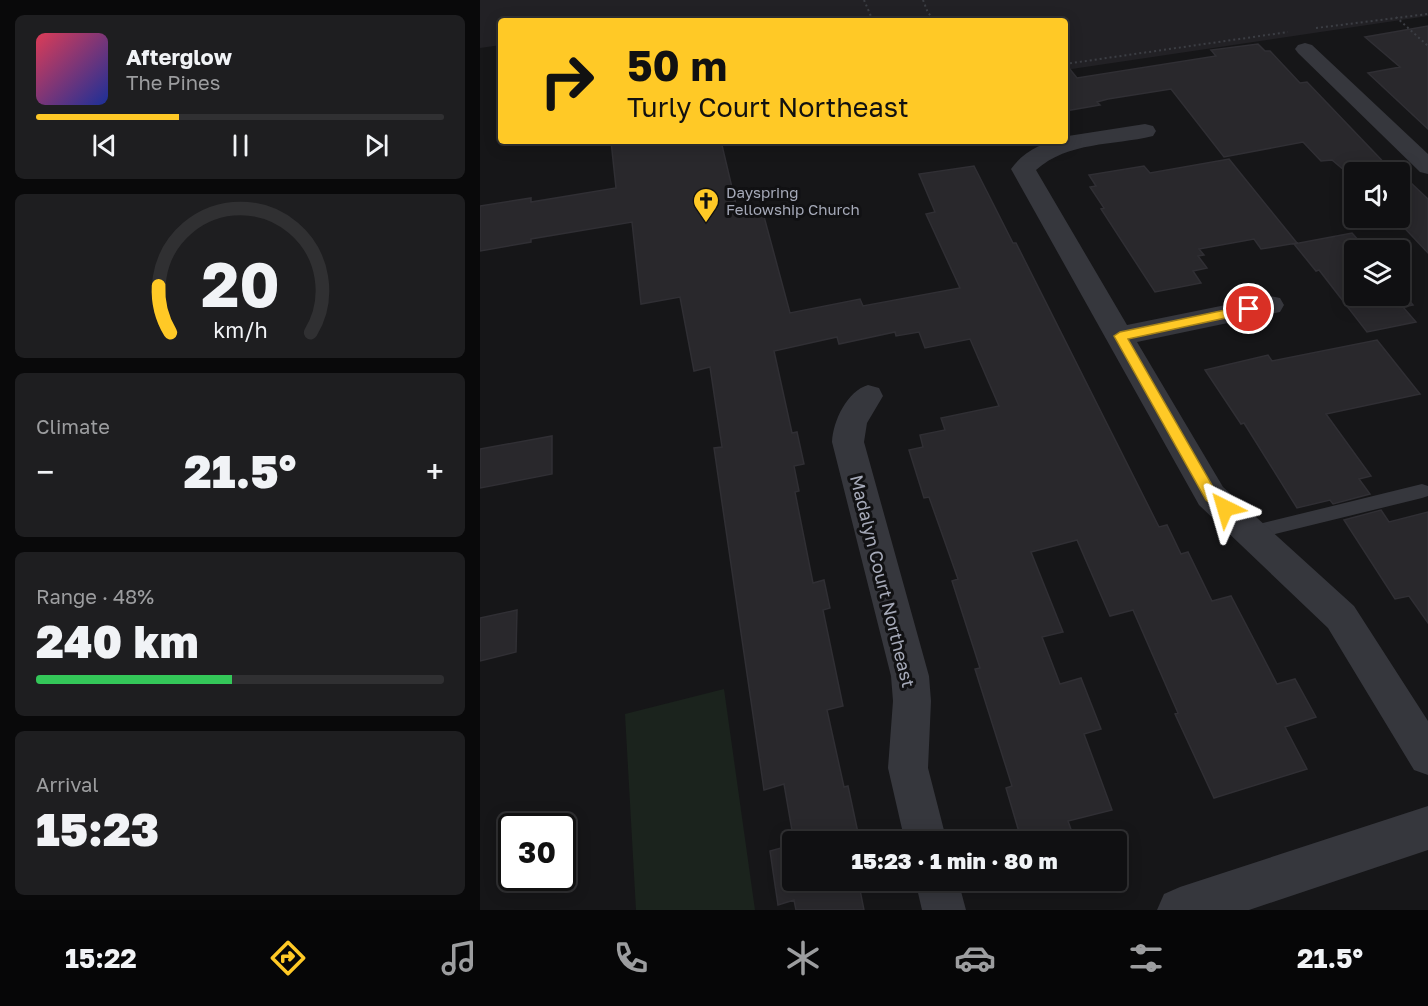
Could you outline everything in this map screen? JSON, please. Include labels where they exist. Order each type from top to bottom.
[{"type":"street","points":[[1305,49],[1428,167]]},
{"type":"street","points":[[1068,143],[1145,131]]},
{"type":"street","points":[[1065,144],[1041,153],[1023,169],[1211,496],[1341,617],[1428,756]]},
{"type":"street","points":[[1120,336],[1270,304]]},
{"type":"street","name":"Madalyn Court Northeast","points":[[868,396],[852,419],[848,441],[910,676],[912,701],[908,768],[923,831]]},
{"type":"street","points":[[1180,910],[1428,828]]},
{"type":"street","points":[[939,891],[944,910]]},
{"type":"lane","points":[[1251,533],[1422,491]]},
{"type":"path","points":[[864,0],[872,18]]},
{"type":"path","points":[[923,0],[928,13],[934,18]]},
{"type":"path","points":[[1313,28],[1395,16],[1428,14]]},
{"type":"path","points":[[1395,16],[1428,46]]},
{"type":"path","points":[[1068,64],[1290,32]]},
{"type":"shaded area","points":[[480,0],[1428,0],[1428,16],[1068,70],[1068,18],[498,18],[498,45],[480,48]]},
{"type":"shaded area","points":[[724,689],[755,910],[636,910],[625,714]]},
{"type":"building","points":[[1428,26],[1428,129],[1368,73],[1400,67],[1365,37]]},
{"type":"building","points":[[1258,44],[1265,51],[1270,51],[1300,83],[1307,82],[1383,162],[1344,162],[1344,170],[1332,160],[1321,161],[1303,142],[1224,157],[1171,89],[1108,99],[1097,102],[1100,105],[1068,110],[1068,67],[1077,78],[1216,56],[1211,50]]},
{"type":"building","points":[[611,144],[722,144],[738,213],[762,209],[790,313],[860,299],[863,306],[960,288],[926,214],[935,212],[919,174],[974,166],[1013,243],[1016,243],[1159,527],[1167,525],[1181,554],[1188,552],[1212,601],[1231,596],[1277,684],[1295,679],[1316,717],[1285,727],[1307,769],[1214,798],[1175,714],[1178,713],[1133,610],[1110,616],[1077,540],[1031,552],[1063,632],[1042,637],[1060,684],[1081,678],[1101,729],[1084,734],[1112,810],[1068,821],[1072,831],[1019,831],[1006,788],[1012,786],[975,669],[980,668],[952,581],[958,579],[929,497],[924,498],[909,450],[923,447],[920,435],[945,430],[941,418],[999,406],[970,339],[925,348],[919,332],[896,336],[895,332],[839,344],[837,337],[774,351],[792,433],[797,432],[804,464],[794,466],[799,491],[795,492],[813,583],[824,580],[830,608],[823,610],[843,706],[827,710],[844,787],[848,786],[858,831],[792,831],[784,784],[764,790],[714,448],[722,447],[710,367],[694,371],[680,297],[641,304],[632,222],[531,239],[531,242],[480,251],[480,206],[531,198],[531,202],[616,188]]},
{"type":"building","points":[[1229,159],[1297,243],[1261,249],[1254,239],[1199,249],[1204,255],[1198,256],[1207,268],[1193,271],[1201,283],[1155,292],[1101,209],[1104,208],[1090,187],[1096,186],[1089,175],[1144,166],[1150,173]]},
{"type":"building","points":[[1410,182],[1428,199],[1428,253],[1404,228],[1410,228]]},
{"type":"building","points":[[1352,233],[1358,240],[1344,240],[1344,302],[1319,270],[1316,271],[1294,244]]},
{"type":"building","points":[[1347,306],[1408,306],[1403,307],[1416,322],[1367,332]]},
{"type":"building","points":[[1377,340],[1420,394],[1326,414],[1371,476],[1359,479],[1370,494],[1333,504],[1330,500],[1297,508],[1244,423],[1241,424],[1205,370],[1268,355],[1272,361]]},
{"type":"building","points":[[552,436],[552,474],[480,488],[480,449]]},
{"type":"building","points":[[1381,510],[1389,522],[1428,512],[1428,623],[1409,596],[1395,599],[1344,520]]},
{"type":"building","points":[[517,610],[516,652],[480,661],[480,618]]},
{"type":"building","points":[[782,848],[782,891],[860,891],[864,910],[796,910],[794,900],[778,905],[770,851]]},
{"type":"place","name":"Dayspring Fellowship Church","points":[[706,224]]},
{"type":"route","points":[[1225,508],[1211,496],[1120,336],[1249,309]]}]
